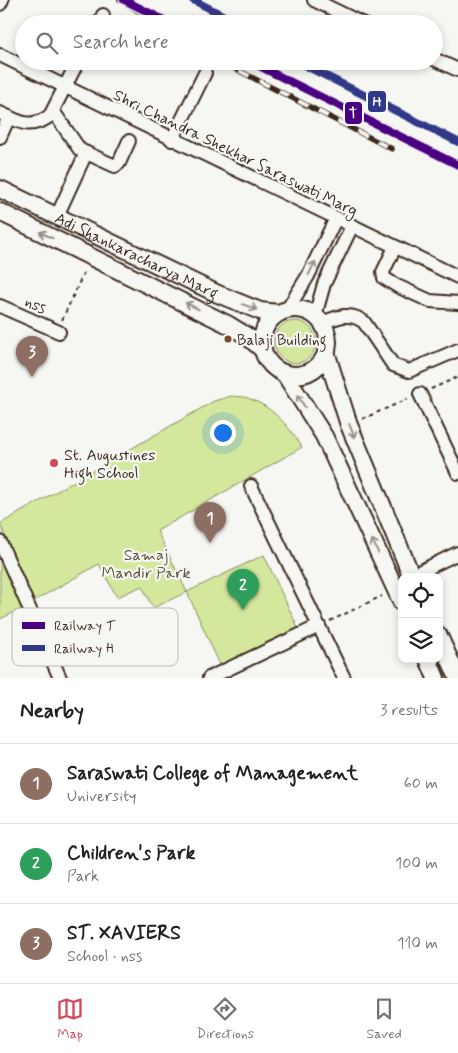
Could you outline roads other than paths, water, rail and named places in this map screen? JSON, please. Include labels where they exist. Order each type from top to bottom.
[{"type":"main road","name":"Adi Shankaracharya Marg","points":[[2,195],[57,216],[218,294],[260,311],[283,311]]},
{"type":"main road","name":"Adi Shankaracharya Marg","points":[[0,212],[222,321],[248,336],[263,350]]},
{"type":"main road","points":[[297,309],[307,311],[319,319],[326,332],[328,342],[322,360],[315,368],[305,373],[295,375],[284,373],[274,368],[267,360],[263,350],[264,329],[270,319],[283,311],[297,309]]},
{"type":"main road","points":[[326,352],[349,425],[401,573]]},
{"type":"main road","points":[[284,373],[324,436],[399,573]]},
{"type":"main road","points":[[443,645],[458,678]]},
{"type":"main road","points":[[430,663],[436,678]]},
{"type":"street","points":[[0,4],[2,0]]},
{"type":"street","points":[[314,0],[344,15]]},
{"type":"street","name":"Shri Chandra Shekhar Saraswati Marg","points":[[0,56],[15,63]]},
{"type":"street","points":[[443,63],[458,70]]},
{"type":"street","name":"Shri Chandra Shekhar Saraswati Marg","points":[[29,70],[458,277]]},
{"type":"street","points":[[0,137],[5,115],[27,124],[41,122],[50,116],[73,70]]},
{"type":"street","points":[[172,140],[205,73]]},
{"type":"street","points":[[53,111],[80,150],[114,166],[119,163],[129,141]]},
{"type":"street","points":[[57,216],[86,153]]},
{"type":"street","points":[[283,311],[308,276],[336,218]]},
{"type":"street","points":[[352,226],[324,284],[319,319],[345,315],[359,318],[364,322],[393,365],[409,371],[458,350]]},
{"type":"street","points":[[394,247],[383,272],[384,278],[430,301],[458,303]]},
{"type":"street","name":"nss","points":[[0,306],[58,332]]},
{"type":"street","points":[[420,394],[458,473]]},
{"type":"street","points":[[251,486],[344,678]]},
{"type":"street","points":[[0,542],[29,608]]},
{"type":"street","points":[[424,573],[458,553]]},
{"type":"street","points":[[210,678],[319,626]]},
{"type":"street","points":[[55,666],[60,678]]},
{"type":"railway","points":[[120,0],[144,15]]},
{"type":"railway","points":[[238,70],[392,149]]},
{"type":"rail line","name":"T","points":[[124,0],[154,15]]},
{"type":"rail line","name":"H","points":[[193,0],[222,15]]},
{"type":"rail line","name":"T","points":[[267,70],[458,165]]},
{"type":"rail line","name":"H","points":[[314,70],[458,142]]},
{"type":"place","name":"Balaji Building","points":[[228,339]]},
{"type":"place","name":"ST. XAVIERS","points":[[32,377]]},
{"type":"place","name":"St. Augustines High School","points":[[54,463]]},
{"type":"place","name":"Saraswati College of Management","points":[[210,543]]},
{"type":"place","name":"Children's Park","points":[[243,610]]},
{"type":"park label","name":"Samaj Mandir Park","points":[[146,563]]}]
